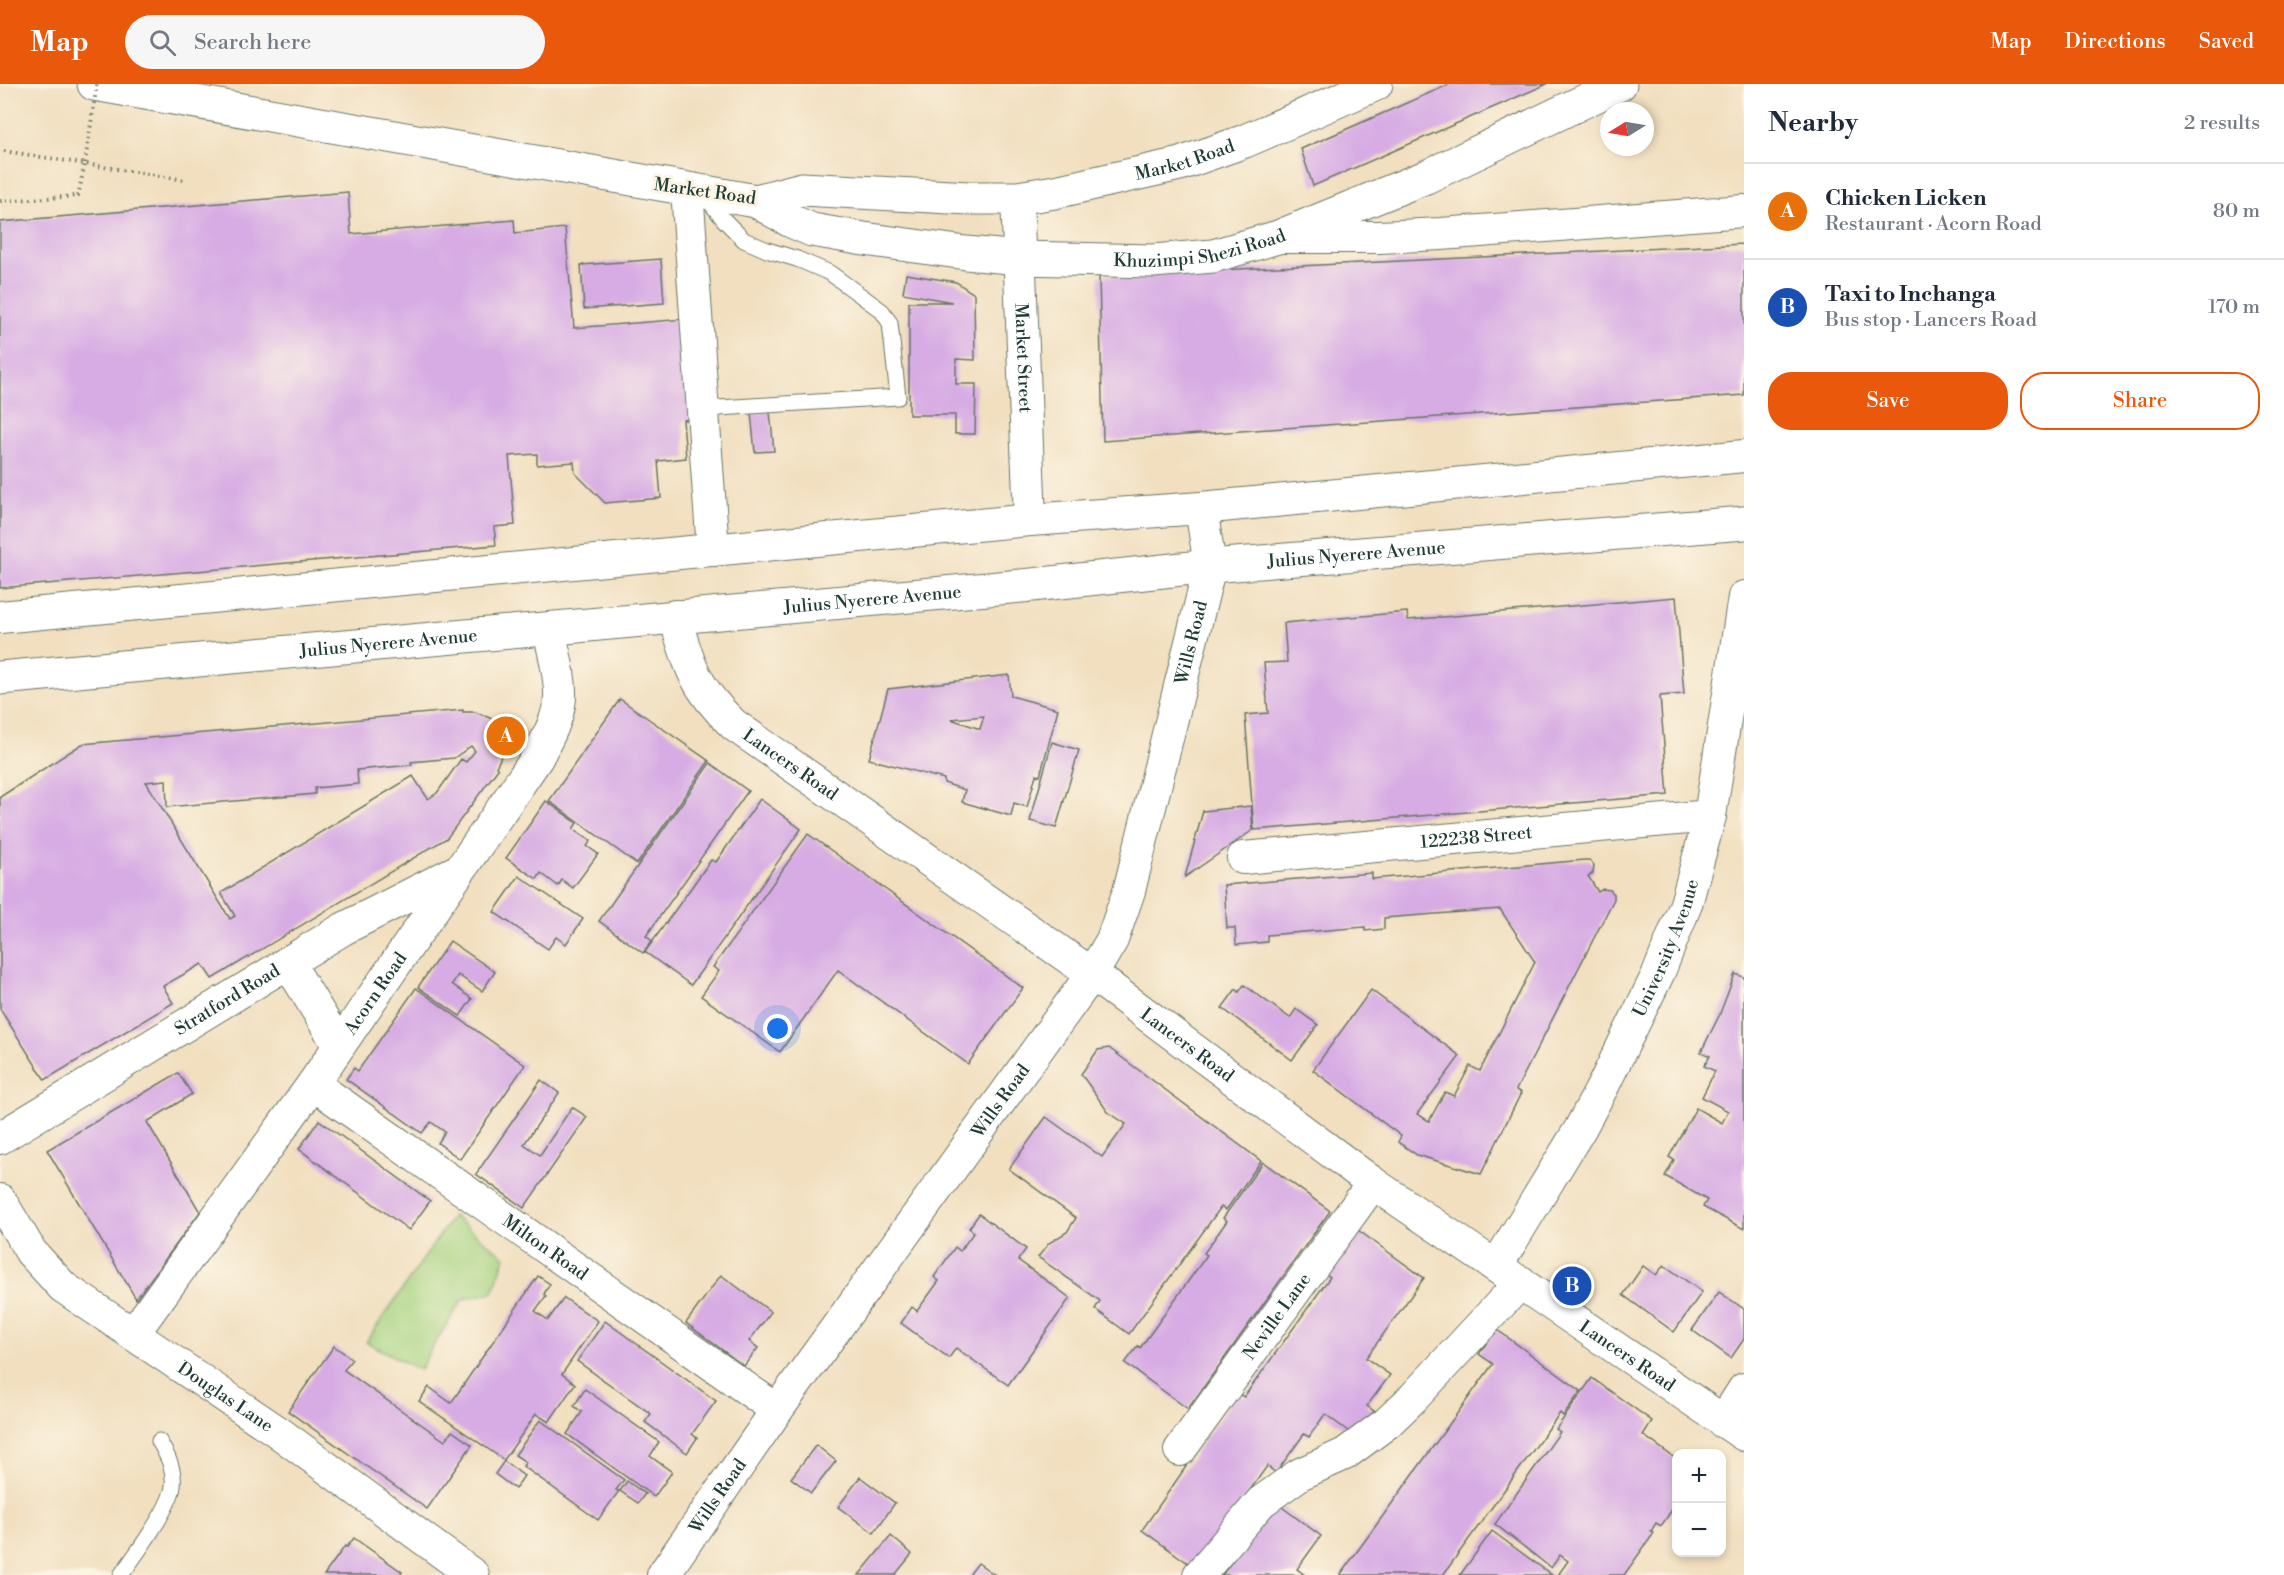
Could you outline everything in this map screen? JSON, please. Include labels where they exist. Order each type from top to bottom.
[{"type":"main road","name":"Market Road","points":[[96,84],[756,201],[802,189],[969,198],[1017,198],[1055,192],[1180,164],[1245,141],[1376,84]]},
{"type":"main road","name":"Khuzimpi Shezi Road","points":[[756,201],[812,230],[864,239],[1020,258],[1153,261],[1213,256],[1278,237],[1426,177],[1620,84]]},
{"type":"main road","name":"Julius Nyerere Avenue","points":[[0,678],[549,629],[1210,566],[1744,523]]},
{"type":"street","points":[[695,192],[703,409],[713,550]]},
{"type":"street","name":"Market Street","points":[[1017,198],[1030,520]]},
{"type":"street","points":[[1278,237],[1430,235],[1744,210]]},
{"type":"street","points":[[0,617],[1030,520],[1201,508],[1744,456]]},
{"type":"street","points":[[1201,508],[1210,566]]},
{"type":"street","name":"Wills Road","points":[[663,1575],[777,1410],[1092,974],[1112,940],[1129,891],[1210,566]]},
{"type":"street","name":"University Avenue","points":[[1200,1575],[1261,1502],[1300,1474],[1345,1454],[1387,1423],[1414,1397],[1509,1274],[1659,972],[1686,904],[1710,816],[1744,597]]},
{"type":"street","name":"Lancers Road","points":[[675,616],[686,657],[699,686],[713,706],[734,725],[1092,974],[1373,1183],[1734,1429]]},
{"type":"street","name":"Acorn Road","points":[[133,1334],[313,1084],[537,758],[552,729],[560,698],[549,629]]},
{"type":"street","name":"122238 Street","points":[[1243,858],[1710,816]]},
{"type":"street","name":"Stratford Road","points":[[0,1138],[343,929],[458,871]]},
{"type":"street","points":[[288,962],[339,1046]]},
{"type":"street","name":"Milton Road","points":[[313,1084],[777,1410]]},
{"type":"street","name":"Neville Lane","points":[[1180,1450],[1373,1183]]},
{"type":"street","name":"Douglas Lane","points":[[0,1200],[31,1252],[63,1287],[278,1432],[473,1575]]},
{"type":"street","points":[[1734,1429],[1744,1389]]},
{"type":"lane","points":[[695,192],[744,240],[830,273],[882,311],[890,323],[898,397],[703,409]]},
{"type":"lane","points":[[121,1575],[167,1503],[174,1486],[173,1472],[159,1441]]},
{"type":"path","points":[[0,201],[78,196],[96,84]]},
{"type":"path","points":[[4,151],[185,180]]},
{"type":"green space","points":[[453,1216],[505,1257],[493,1292],[463,1299],[420,1370],[366,1342]]},
{"type":"building","points":[[1450,84],[1547,84],[1313,186],[1301,149]]},
{"type":"building","points":[[348,192],[351,234],[514,220],[515,233],[565,228],[574,328],[685,319],[693,419],[683,420],[686,458],[658,461],[661,498],[605,503],[575,473],[574,462],[537,465],[537,454],[509,456],[515,525],[494,527],[496,545],[0,588],[0,222]]},
{"type":"building","points":[[1744,244],[1744,395],[1103,441],[1099,276]]},
{"type":"building","points":[[661,259],[664,303],[584,309],[581,265]]},
{"type":"building","points":[[906,274],[956,282],[974,294],[975,360],[956,359],[956,384],[976,384],[975,434],[955,434],[955,415],[909,415],[909,302],[952,302],[903,293]]},
{"type":"building","points":[[770,412],[774,451],[755,452],[751,413]]},
{"type":"building","points":[[1676,597],[1684,694],[1660,696],[1668,795],[1254,830],[1245,715],[1268,713],[1264,663],[1287,662],[1284,623],[1407,612],[1408,620]]},
{"type":"building","points":[[1009,675],[1011,696],[1058,709],[1040,776],[1036,775],[1027,807],[1014,803],[1011,816],[962,802],[965,790],[944,783],[944,779],[869,759],[888,689]],"holes":[[[984,716],[980,729],[951,719]]]},
{"type":"building","points":[[620,699],[709,761],[637,864],[549,801]]},
{"type":"building","points":[[463,710],[463,712],[475,712],[490,718],[500,730],[504,745],[496,767],[498,769],[447,838],[212,979],[202,964],[163,986],[173,1003],[45,1080],[0,1009],[0,797],[82,744]],"holes":[[[471,746],[475,751],[466,762],[461,759],[437,793],[428,799],[413,776],[221,893],[235,916],[230,919],[146,782],[166,780],[167,807],[315,794],[315,788],[358,784],[357,770],[454,758]]]},
{"type":"building","points":[[1052,742],[1079,750],[1056,828],[1030,821]]},
{"type":"building","points":[[710,763],[748,791],[646,936],[652,941],[643,953],[599,921]]},
{"type":"building","points":[[760,799],[801,829],[691,985],[645,952],[711,860],[716,862]]},
{"type":"building","points":[[546,801],[577,823],[573,829],[591,841],[587,846],[598,854],[573,888],[562,880],[558,886],[541,873],[537,879],[506,858]]},
{"type":"building","points":[[1251,806],[1253,830],[1185,877],[1203,811]]},
{"type":"building","points":[[808,834],[1023,988],[968,1064],[838,970],[780,1052],[701,996],[719,971],[713,967]]},
{"type":"building","points":[[1589,860],[1594,865],[1593,873],[1588,876],[1598,892],[1603,889],[1610,890],[1614,894],[1614,899],[1516,1090],[1521,1093],[1481,1174],[1417,1155],[1398,1142],[1401,1136],[1313,1070],[1371,990],[1460,1056],[1417,1114],[1429,1121],[1445,1092],[1454,1096],[1470,1066],[1480,1071],[1535,962],[1500,909],[1384,918],[1384,929],[1365,931],[1365,927],[1267,935],[1267,942],[1236,945],[1235,928],[1227,928],[1224,885],[1372,873],[1372,879]]},
{"type":"building","points":[[519,876],[583,919],[566,944],[556,937],[548,949],[494,912]]},
{"type":"building","points":[[450,941],[495,972],[482,991],[458,975],[452,984],[472,999],[460,1016],[418,987]]},
{"type":"building","points":[[1735,974],[1744,977],[1744,1229],[1703,1207],[1707,1200],[1665,1176],[1674,1160],[1669,1157],[1696,1108],[1722,1123],[1728,1111],[1702,1097],[1715,1071],[1704,1066],[1710,1056],[1701,1052],[1719,1016]]},
{"type":"building","points":[[1244,985],[1290,1018],[1296,1009],[1318,1025],[1292,1060],[1222,1008],[1236,989],[1239,992]]},
{"type":"building","points":[[416,988],[525,1065],[460,1159],[438,1143],[445,1132],[431,1122],[422,1133],[346,1079],[354,1068],[358,1071]]},
{"type":"building","points":[[1109,1048],[1261,1161],[1226,1210],[1221,1207],[1129,1334],[1095,1309],[1100,1301],[1038,1257],[1049,1243],[1067,1232],[1076,1218],[1009,1169],[1046,1117],[1102,1157],[1126,1124],[1108,1112],[1081,1074],[1098,1050]]},
{"type":"building","points":[[178,1073],[192,1094],[147,1122],[200,1212],[136,1299],[47,1150]]},
{"type":"building","points":[[541,1080],[559,1093],[524,1144],[540,1155],[572,1107],[587,1117],[524,1208],[476,1174]]},
{"type":"building","points":[[319,1120],[430,1201],[409,1230],[299,1149]]},
{"type":"building","points":[[1263,1162],[1330,1211],[1188,1409],[1125,1363],[1138,1346],[1140,1348],[1207,1255],[1204,1253],[1227,1221],[1223,1218]]},
{"type":"building","points":[[979,1214],[1026,1249],[1018,1260],[1070,1298],[1008,1385],[956,1348],[949,1358],[901,1323],[912,1307],[917,1311],[939,1281],[934,1277],[955,1247],[960,1251],[974,1232],[969,1228]]},
{"type":"building","points":[[1355,1228],[1424,1278],[1366,1358],[1390,1375],[1367,1406],[1374,1411],[1356,1437],[1325,1414],[1309,1437],[1304,1434],[1276,1473],[1267,1466],[1195,1568],[1142,1530],[1237,1393],[1244,1397],[1330,1277],[1323,1272]]},
{"type":"building","points":[[1664,1265],[1702,1292],[1674,1332],[1623,1295],[1643,1266],[1656,1275]]},
{"type":"building","points":[[721,1275],[771,1312],[749,1341],[758,1348],[744,1366],[686,1323]]},
{"type":"building","points":[[538,1276],[550,1284],[544,1294],[546,1296],[535,1311],[548,1320],[564,1298],[598,1321],[562,1374],[575,1384],[549,1422],[536,1414],[504,1460],[419,1401],[429,1387],[451,1403]]},
{"type":"building","points":[[1719,1292],[1744,1309],[1744,1339],[1731,1358],[1692,1330]]},
{"type":"building","points":[[605,1321],[716,1401],[692,1434],[697,1438],[687,1453],[645,1422],[651,1414],[577,1361]]},
{"type":"building","points":[[1496,1329],[1581,1391],[1563,1416],[1560,1413],[1443,1575],[1340,1575],[1493,1364],[1479,1354]]},
{"type":"building","points":[[334,1346],[352,1359],[344,1370],[445,1441],[452,1431],[472,1445],[427,1509],[288,1411]]},
{"type":"building","points":[[1592,1378],[1652,1421],[1643,1435],[1672,1456],[1672,1510],[1661,1526],[1656,1523],[1651,1531],[1654,1533],[1624,1575],[1558,1575],[1568,1561],[1560,1555],[1551,1568],[1495,1524],[1560,1432],[1556,1429]]},
{"type":"building","points":[[585,1389],[659,1442],[650,1456],[672,1472],[654,1497],[567,1434],[582,1412],[574,1406]]},
{"type":"building","points":[[540,1420],[624,1480],[616,1490],[619,1491],[598,1520],[523,1466],[526,1462],[515,1455]]},
{"type":"building","points":[[816,1445],[836,1461],[811,1493],[791,1478]]},
{"type":"building","points":[[504,1461],[524,1476],[515,1489],[495,1474]]},
{"type":"building","points":[[860,1477],[895,1503],[874,1533],[838,1507]]},
{"type":"building","points":[[627,1481],[645,1494],[638,1503],[620,1491]]},
{"type":"building","points":[[1275,1502],[1321,1536],[1297,1569],[1305,1575],[1222,1575]]},
{"type":"building","points":[[1492,1531],[1552,1575],[1460,1575]]},
{"type":"building","points":[[891,1536],[912,1554],[895,1575],[859,1575]]},
{"type":"building","points":[[354,1538],[402,1572],[400,1575],[324,1575],[345,1546],[347,1547]]},
{"type":"building","points":[[978,1563],[995,1575],[969,1575]]},
{"type":"place","name":"Chicken Licken","points":[[506,736]]},
{"type":"place","name":"Taxi to Inchanga","points":[[1572,1286]]}]
